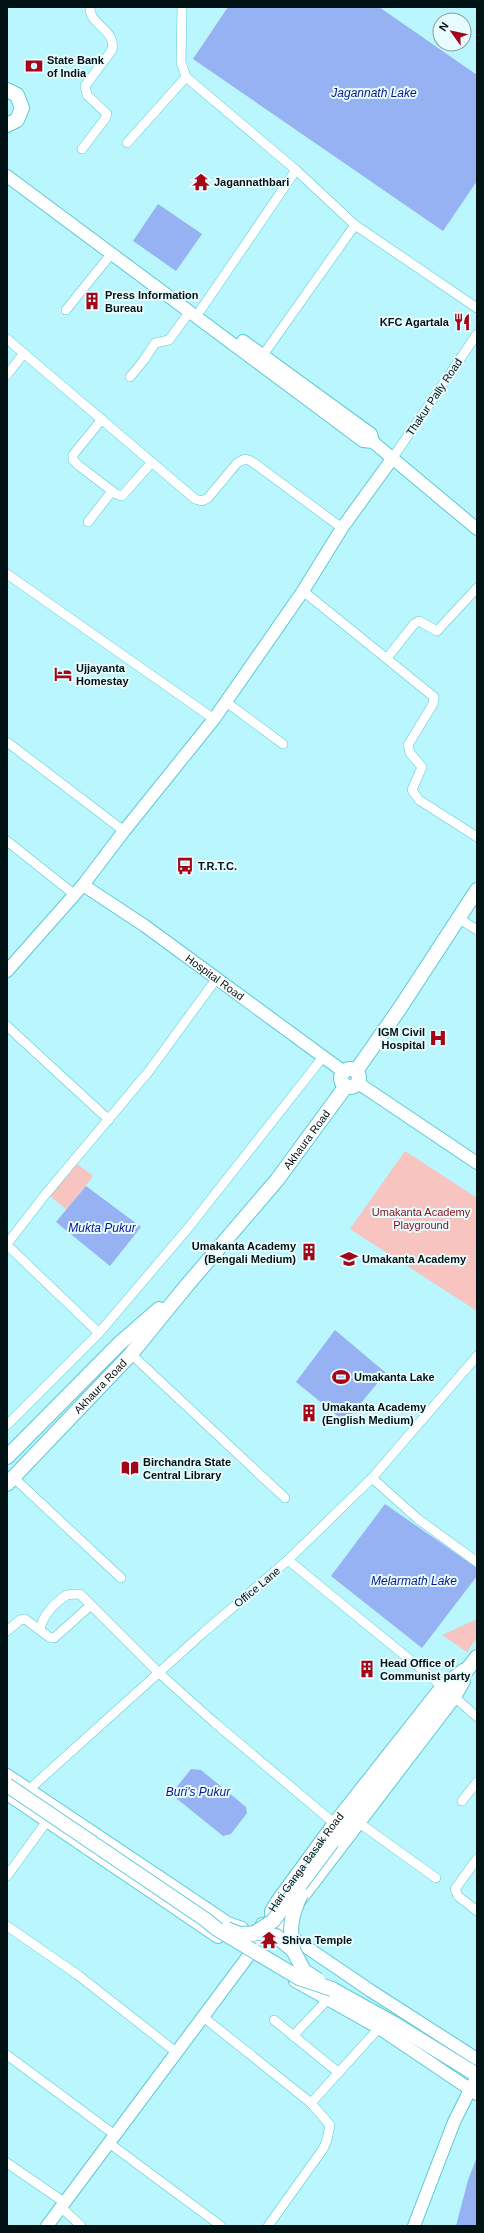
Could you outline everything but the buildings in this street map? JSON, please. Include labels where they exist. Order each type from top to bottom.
[{"type":"main road","points":[[7,125],[17,120],[22,108],[20,101],[9,89]]},
{"type":"main road","name":"Akhaura Road","points":[[9,1478],[131,1354],[188,1284],[278,1180],[400,1008],[477,890]]},
{"type":"main road","points":[[9,1478],[188,1284]]},
{"type":"main road","name":"Akhaura Road","points":[[7,1457],[120,1344],[188,1284]]},
{"type":"main road","points":[[253,1934],[273,1921],[332,1842],[449,1691],[475,1660]]},
{"type":"main road","points":[[7,1785],[206,1920],[217,1930],[299,1978],[393,2023],[477,2075]]},
{"type":"main road","points":[[330,1994],[304,1971],[293,1950],[290,1934],[291,1916],[301,1894],[332,1842]]},
{"type":"main road","points":[[206,1920],[239,1934],[262,1933],[276,1936],[293,1950]]},
{"type":"street","points":[[82,149],[105,119],[107,114],[87,94],[85,86],[112,50],[114,45],[111,37],[91,14],[90,7]]},
{"type":"street","points":[[182,7],[181,62],[186,77],[296,170],[355,225],[477,308]]},
{"type":"street","points":[[128,143],[186,77]]},
{"type":"street","points":[[7,167],[364,441],[373,442]]},
{"type":"street","points":[[130,378],[155,343],[169,340],[195,311],[296,170]]},
{"type":"street","points":[[7,176],[112,253],[195,311],[263,355],[370,434],[373,442],[392,459],[477,529]]},
{"type":"street","points":[[263,355],[355,225]]},
{"type":"street","points":[[66,310],[112,253]]},
{"type":"street","name":"Thakur Pally Road","points":[[392,459],[477,334]]},
{"type":"street","points":[[7,339],[195,499],[202,501],[208,498],[237,464],[245,459],[251,461],[342,528]]},
{"type":"street","points":[[7,375],[24,353]]},
{"type":"street","points":[[102,419],[72,457],[78,464],[120,496],[124,495],[152,462]]},
{"type":"street","points":[[7,971],[84,885],[124,831],[214,719],[303,591],[342,528],[392,459]]},
{"type":"street","points":[[88,522],[112,491]]},
{"type":"street","points":[[7,574],[214,719]]},
{"type":"street","points":[[387,658],[414,624],[419,621],[437,631],[477,588]]},
{"type":"street","points":[[303,591],[434,697],[433,704],[408,745],[410,753],[422,767],[412,790],[414,795],[477,837]]},
{"type":"street","points":[[226,702],[283,744]]},
{"type":"street","points":[[7,742],[124,831]]},
{"type":"street","points":[[7,842],[75,895]]},
{"type":"street","name":"Hospital Road","points":[[84,885],[145,926],[217,978],[351,1078],[477,1164]]},
{"type":"street","points":[[458,918],[477,930]]},
{"type":"street","points":[[100,1333],[7,1245],[44,1196],[149,1071],[217,978]]},
{"type":"street","points":[[7,1026],[109,1120]]},
{"type":"street","points":[[7,1425],[100,1333],[189,1228],[323,1057]]},
{"type":"street","points":[[131,1354],[285,1498]]},
{"type":"street","name":"Office Lane","points":[[18,1800],[204,1632],[288,1560],[372,1478],[477,1356]]},
{"type":"street","points":[[9,1478],[121,1578]]},
{"type":"street","points":[[372,1478],[418,1519],[477,1562]]},
{"type":"street","points":[[288,1560],[449,1691],[477,1717]]},
{"type":"street","points":[[40,1630],[41,1622],[48,1612],[68,1595],[80,1594],[159,1673],[221,1728],[334,1823]]},
{"type":"street","points":[[7,1631],[20,1620],[25,1619],[49,1637],[56,1637],[91,1605]]},
{"type":"street","name":"Hari Ganga Basak Road","points":[[449,1691],[358,1822],[285,1920],[272,1924],[271,1911],[277,1901],[334,1823],[449,1691]]},
{"type":"street","points":[[7,1775],[228,1923],[244,1928],[271,1923],[477,2058]]},
{"type":"street","points":[[462,1802],[477,1782]]},
{"type":"street","points":[[7,1794],[18,1800],[112,1867],[250,1956],[330,1994],[474,2092]]},
{"type":"street","points":[[7,1876],[47,1821]]},
{"type":"street","points":[[358,1822],[436,1878]]},
{"type":"street","points":[[476,1908],[458,1896],[455,1889],[477,1859]]},
{"type":"street","points":[[47,2226],[202,2016],[250,1956],[272,1924]]},
{"type":"street","points":[[7,1926],[78,1975],[176,2052]]},
{"type":"street","points":[[293,2036],[330,1994]]},
{"type":"street","points":[[202,2016],[311,2103],[328,2121],[329,2128],[327,2140],[268,2226]]},
{"type":"street","points":[[274,2020],[339,2073]]},
{"type":"street","points":[[311,2103],[379,2028]]},
{"type":"street","points":[[7,2055],[221,2226]]},
{"type":"street","points":[[414,2226],[454,2122],[474,2092],[477,2075]]},
{"type":"street","points":[[7,2163],[63,2205],[81,2226]]},
{"type":"green space","name":"Umakanta Academy Playground","points":[[405,1151],[477,1198],[477,1311],[350,1229]]},
{"type":"green space","points":[[76,1163],[93,1176],[67,1210],[50,1196]]},
{"type":"green space","points":[[477,1619],[477,1637],[467,1652],[442,1635]]},
{"type":"water","name":"Jagannath Lake","points":[[228,7],[379,7],[432,44],[432,52],[444,52],[477,75],[477,181],[443,231],[193,59]]},
{"type":"water","points":[[158,204],[202,234],[176,271],[133,241]]},
{"type":"water","name":"Mukta Pukur","points":[[86,1186],[141,1227],[110,1266],[56,1222]]},
{"type":"water","name":"Umakanta Lake","points":[[335,1330],[386,1373],[345,1422],[296,1382]]},
{"type":"water","name":"Melarmath Lake","points":[[385,1504],[477,1568],[477,1576],[422,1648],[331,1576]]},
{"type":"water","name":"Buri's Pukur","points":[[191,1769],[201,1770],[246,1807],[247,1813],[231,1834],[223,1836],[176,1798],[175,1789]]},
{"type":"water","points":[[477,2157],[477,2226],[456,2226],[468,2180]]},
{"type":"place","name":"State Bank of India","points":[[34,66]]},
{"type":"place","name":"Jagannathbari","points":[[201,182]]},
{"type":"place","name":"Press Information Bureau","points":[[92,301]]},
{"type":"place","name":"KFC Agartala","points":[[462,322]]},
{"type":"place","name":"Ujjayanta Homestay","points":[[63,674]]},
{"type":"place","name":"T.R.T.C.","points":[[185,866]]},
{"type":"place","name":"IGM Civil Hospital","points":[[438,1038]]},
{"type":"place","name":"Umakanta Academy (Bengali Medium)","points":[[309,1252]]},
{"type":"place","name":"Umakanta Academy","points":[[349,1259]]},
{"type":"place","name":"Umakanta Lake","points":[[341,1377]]},
{"type":"place","name":"Umakanta Academy (English Medium)","points":[[309,1413]]},
{"type":"place","name":"Birchandra State Central Library","points":[[130,1468]]},
{"type":"place","name":"Head Office of Communist party","points":[[367,1669]]},
{"type":"place","name":"Shiva Temple","points":[[269,1940]]}]
